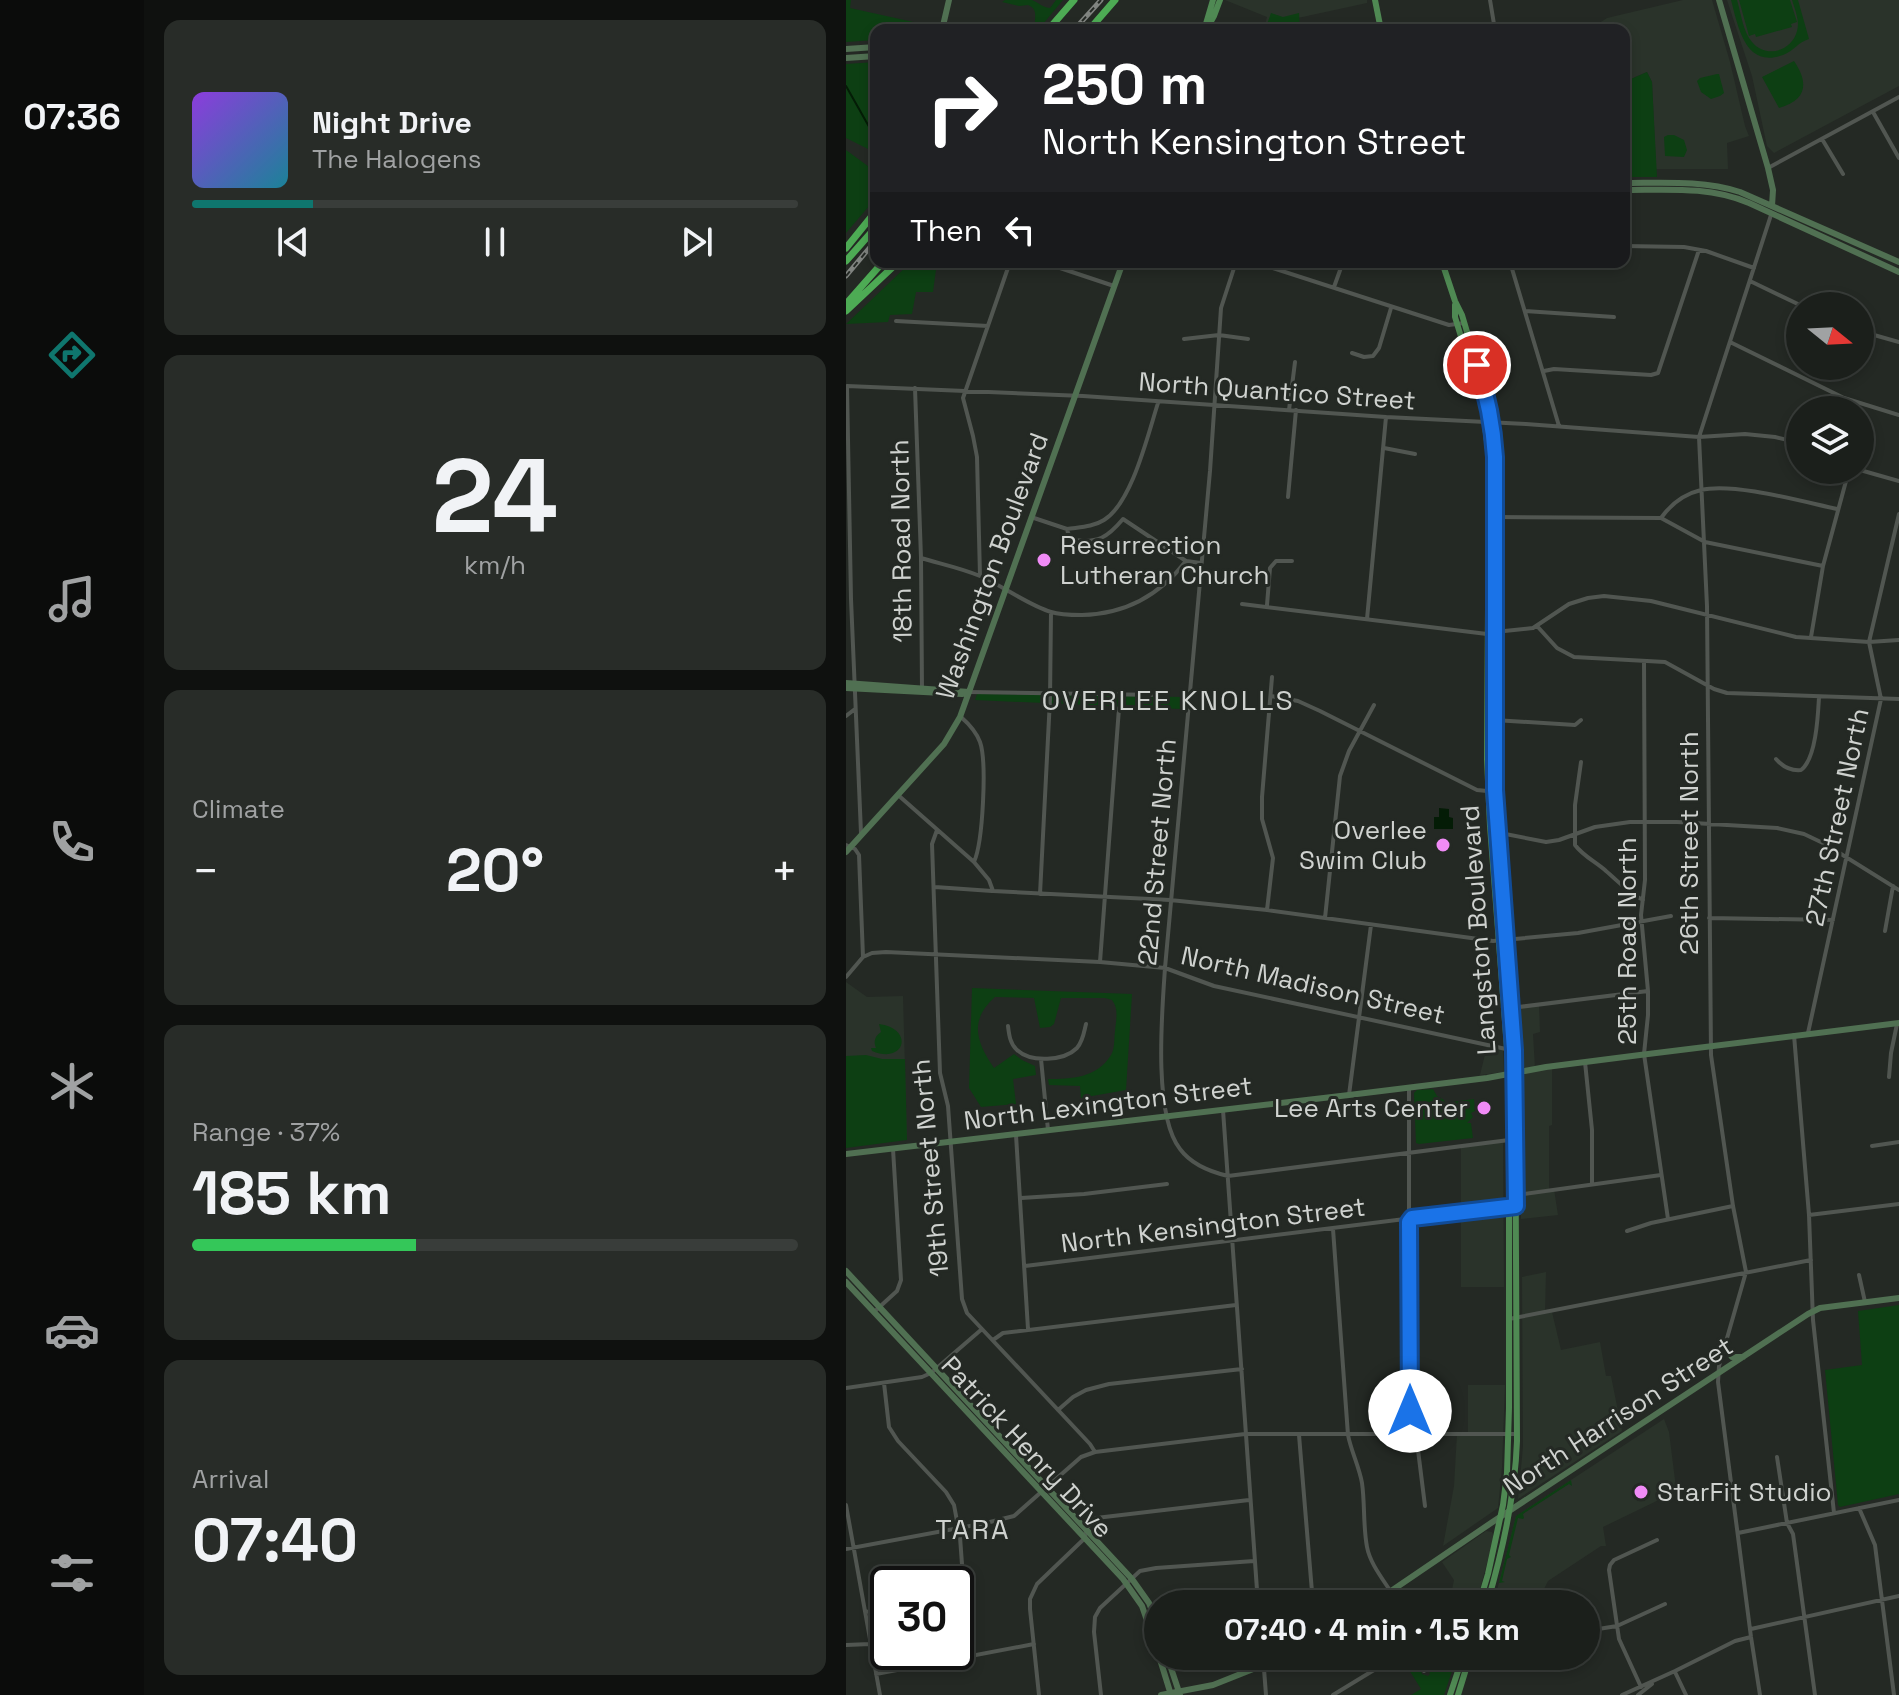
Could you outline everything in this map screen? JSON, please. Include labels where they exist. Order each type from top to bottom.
[{"type":"highway","points":[[1053,24],[1074,0]]},
{"type":"highway","points":[[1094,24],[1115,0]]},
{"type":"highway","points":[[846,248],[870,218]]},
{"type":"highway","points":[[846,261],[870,234]]},
{"type":"highway","points":[[846,304],[878,268]]},
{"type":"highway","points":[[846,311],[892,268]]},
{"type":"main road","points":[[1207,24],[1213,0]]},
{"type":"main road","points":[[1209,24],[1220,0]]},
{"type":"main road","points":[[1375,0],[1380,24]]},
{"type":"main road","name":"Langston Boulevard","points":[[1444,268],[1484,386],[1495,457],[1491,791],[1512,1073],[1515,1476],[1501,1559],[1491,1590]]},
{"type":"main road","name":"Langston Boulevard","points":[[1491,633],[1494,720],[1491,791]]},
{"type":"main road","name":"Langston Boulevard","points":[[1483,1590],[1501,1517],[1513,1434]]},
{"type":"main road","points":[[1450,1695],[1458,1670]]},
{"type":"main road","points":[[1458,1695],[1466,1670]]},
{"type":"street","points":[[943,24],[949,0]]},
{"type":"street","points":[[1490,0],[1494,24]]},
{"type":"street","name":"26th Street North","points":[[1719,0],[1773,191],[1771,210],[1754,268],[1699,437],[1707,615],[1711,1055],[1746,1272],[1718,1382],[1760,1695]]},
{"type":"street","points":[[846,49],[870,47]]},
{"type":"street","points":[[846,58],[870,56]]},
{"type":"street","points":[[1768,168],[1899,97]]},
{"type":"street","points":[[1873,111],[1899,158]]},
{"type":"street","points":[[1822,139],[1843,174]]},
{"type":"street","points":[[1630,183],[1712,184],[1740,192],[1771,210]]},
{"type":"street","points":[[1630,190],[1701,190],[1738,198],[1802,224],[1899,272]]},
{"type":"street","points":[[1802,224],[1899,262]]},
{"type":"street","points":[[1630,246],[1684,247],[1754,268]]},
{"type":"street","points":[[1544,371],[1658,373],[1699,250]]},
{"type":"street","points":[[980,576],[977,457],[963,400],[1008,268]]},
{"type":"street","points":[[1060,268],[1114,286]]},
{"type":"street","name":"Washington Boulevard","points":[[847,848],[944,744],[960,717],[1121,268]]},
{"type":"street","name":"22nd Street North","points":[[1228,1176],[1211,1171],[1186,1156],[1174,1139],[1166,1117],[1160,1043],[1221,308],[1234,268]]},
{"type":"street","points":[[1273,268],[1449,325],[1461,324]]},
{"type":"street","points":[[1334,287],[1341,268]]},
{"type":"street","points":[[1512,268],[1559,426]]},
{"type":"street","points":[[1750,281],[1786,298]]},
{"type":"street","points":[[1352,353],[1373,356],[1379,348],[1392,307]]},
{"type":"street","points":[[1525,311],[1614,317]]},
{"type":"street","points":[[896,321],[988,326]]},
{"type":"street","points":[[1184,339],[1219,335],[1248,339]]},
{"type":"street","points":[[1874,335],[1899,342]]},
{"type":"street","points":[[1730,342],[1844,398],[1899,415]]},
{"type":"street","points":[[1289,410],[1295,362]]},
{"type":"street","points":[[847,386],[848,599],[861,835]]},
{"type":"street","name":"North Quantico Street","points":[[847,386],[1074,396],[1699,437],[1745,434],[1786,440]]},
{"type":"street","name":"18th Road North","points":[[915,388],[922,691]]},
{"type":"street","points":[[1031,517],[1067,529],[1087,527],[1115,512],[1131,482],[1158,403]]},
{"type":"street","points":[[1288,497],[1296,410]]},
{"type":"street","points":[[1367,619],[1386,417]]},
{"type":"street","points":[[1384,448],[1415,454]]},
{"type":"street","points":[[1874,474],[1899,481]]},
{"type":"street","points":[[1811,637],[1823,566],[1845,484]]},
{"type":"street","points":[[1661,518],[1670,506],[1702,490],[1742,490],[1837,509]]},
{"type":"street","name":"27th Street North","points":[[1808,1033],[1881,699],[1869,642],[1899,514]]},
{"type":"street","points":[[1492,517],[1661,518],[1705,542],[1823,566]]},
{"type":"street","points":[[1067,529],[1074,540],[1096,540],[1111,534],[1123,519],[1186,561],[1201,563]]},
{"type":"street","points":[[921,558],[980,576],[1051,612],[1075,615],[1101,615],[1131,606],[1155,592],[1186,561]]},
{"type":"street","points":[[1267,605],[1270,568],[1276,561],[1292,561]]},
{"type":"street","points":[[1242,604],[1491,633],[1530,629],[1569,604],[1599,596],[1647,600],[1783,635],[1869,642],[1899,640]]},
{"type":"street","points":[[1040,894],[1051,693],[1051,612]]},
{"type":"street","points":[[1537,626],[1557,648],[1575,657],[1662,661],[1715,689],[1732,693],[1899,699]]},
{"type":"street","name":"25th Road North","points":[[1644,661],[1645,880],[1641,922],[1648,991],[1644,1054],[1668,1219]]},
{"type":"street","points":[[1267,910],[1273,858],[1262,819],[1262,797],[1272,677]]},
{"type":"street","points":[[846,686],[922,691],[1159,695]]},
{"type":"street","points":[[1271,696],[1298,701],[1477,790],[1491,791]]},
{"type":"street","points":[[1776,759],[1783,766],[1798,771],[1807,765],[1817,724],[1819,697]]},
{"type":"street","points":[[1325,918],[1340,776],[1349,751],[1374,705]]},
{"type":"street","points":[[1100,962],[1119,708]]},
{"type":"street","points":[[846,716],[855,709]]},
{"type":"street","points":[[960,717],[970,725],[979,741],[984,760],[980,843],[974,862]]},
{"type":"street","points":[[1494,720],[1575,725],[1581,720]]},
{"type":"street","points":[[1581,762],[1575,845],[1643,900]]},
{"type":"street","points":[[898,795],[974,862],[989,880],[993,891]]},
{"type":"street","points":[[1494,832],[1546,842],[1605,825],[1645,822],[1791,830],[1825,844],[1899,890]]},
{"type":"street","name":"19th Street North","points":[[937,830],[932,844],[940,1073],[948,1106],[962,1299],[967,1313],[1095,1452]]},
{"type":"street","points":[[846,977],[863,957],[859,855],[855,849],[847,848]]},
{"type":"street","points":[[1885,931],[1893,886]]},
{"type":"street","points":[[935,887],[1170,900],[1502,941],[1578,933],[1671,916]]},
{"type":"street","points":[[1709,918],[1833,920]]},
{"type":"street","points":[[1349,1095],[1371,925]]},
{"type":"street","name":"North Madison Street","points":[[863,957],[886,952],[1165,968],[1214,986],[1511,1050]]},
{"type":"street","points":[[1508,1008],[1648,991]]},
{"type":"street","points":[[1008,1026],[1011,1042],[1016,1049],[1027,1057],[1041,1059],[1066,1055],[1076,1049],[1083,1039],[1086,1024]]},
{"type":"street","points":[[1889,1077],[1898,1024]]},
{"type":"street","name":"North Lexington Street","points":[[846,1154],[1409,1088],[1644,1054],[1898,1024]]},
{"type":"street","points":[[1794,1035],[1814,1311],[1834,1513]]},
{"type":"street","points":[[1041,1059],[1048,1130]]},
{"type":"street","points":[[1585,1062],[1592,1130],[1592,1183]]},
{"type":"street","points":[[1409,1088],[1411,1433],[1417,1442],[1425,1506]]},
{"type":"street","points":[[1223,1110],[1257,1590]]},
{"type":"street","points":[[1016,1135],[1028,1329]]},
{"type":"street","points":[[1228,1176],[1513,1140]]},
{"type":"street","points":[[1872,1146],[1899,1142]]},
{"type":"street","points":[[877,1310],[897,1291],[901,1280],[893,1149]]},
{"type":"street","points":[[1513,1196],[1661,1175]]},
{"type":"street","points":[[1021,1198],[1167,1184]]},
{"type":"street","points":[[1809,1215],[1899,1204]]},
{"type":"street","name":"North Kensington Street","points":[[1025,1266],[1513,1206]]},
{"type":"street","points":[[1627,1231],[1733,1206]]},
{"type":"street","points":[[1333,1229],[1348,1435],[1362,1482],[1367,1547],[1372,1562],[1390,1590]]},
{"type":"street","points":[[1513,1319],[1811,1260]]},
{"type":"street","name":"Patrick Henry Drive","points":[[846,1271],[877,1310]]},
{"type":"street","points":[[1859,1275],[1865,1302]]},
{"type":"street","name":"Patrick Henry Drive","points":[[846,1282],[934,1370],[1085,1538],[1130,1581],[1144,1611]]},
{"type":"street","name":"North Harrison Street","points":[[1394,1590],[1814,1311],[1899,1298]]},
{"type":"street","points":[[993,1340],[1003,1333],[1028,1329],[1236,1305]]},
{"type":"street","points":[[846,1388],[922,1377],[982,1329]]},
{"type":"street","points":[[1725,1347],[1732,1357],[1746,1356]]},
{"type":"street","points":[[1058,1410],[1086,1390],[1109,1384],[1242,1369]]},
{"type":"street","points":[[884,1383],[889,1427],[954,1505],[962,1566]]},
{"type":"street","points":[[846,1549],[1014,1516],[1081,1457],[1095,1452],[1245,1434],[1513,1434]]},
{"type":"street","points":[[1299,1434],[1312,1590]]},
{"type":"street","points":[[1777,1457],[1787,1523],[1793,1534],[1815,1695]]},
{"type":"street","name":"Patrick Henry Drive","points":[[1044,1489],[1086,1529],[1144,1597]]},
{"type":"street","points":[[1039,1695],[1030,1609],[1033,1591],[1085,1538],[1086,1529],[1096,1518],[1250,1500]]},
{"type":"street","points":[[1738,1533],[1899,1500]]},
{"type":"street","points":[[846,1505],[870,1644],[846,1645]]},
{"type":"street","points":[[1859,1508],[1875,1545],[1894,1695]]},
{"type":"street","points":[[1641,1687],[1619,1639],[1610,1565],[1614,1560],[1657,1540]]},
{"type":"street","points":[[1101,1695],[1095,1617],[1100,1608],[1140,1571],[1255,1561]]},
{"type":"street","points":[[1751,1629],[1899,1596]]},
{"type":"street","points":[[1600,1629],[1617,1626],[1665,1604]]},
{"type":"street","points":[[866,1612],[870,1611]]},
{"type":"street","points":[[1622,1695],[1735,1641],[1751,1637]]},
{"type":"street","points":[[974,1654],[1034,1644]]},
{"type":"street","points":[[875,1670],[880,1695]]},
{"type":"street","points":[[876,1674],[895,1670]]},
{"type":"street","name":"Patrick Henry Drive","points":[[1166,1670],[1175,1694]]},
{"type":"street","points":[[1170,1670],[1175,1694]]},
{"type":"street","points":[[1161,1695],[1213,1685],[1253,1670]]},
{"type":"street","points":[[1264,1670],[1266,1695]]},
{"type":"street","points":[[1333,1695],[1374,1670]]},
{"type":"street","points":[[1675,1671],[1686,1695]]},
{"type":"street","points":[[1638,1695],[1655,1680]]},
{"type":"shaded area","points":[[1225,0],[1367,0],[1367,3],[1270,24],[1265,24],[1267,17]]},
{"type":"shaded area","points":[[1683,0],[1712,0],[1749,136],[1727,143],[1728,169],[1656,169],[1652,82],[1647,72],[1630,79],[1630,24],[1598,24],[1607,18]]},
{"type":"shaded area","points":[[1727,0],[1899,0],[1899,86],[1774,153],[1767,146],[1752,76]]},
{"type":"shaded area","points":[[1439,808],[1449,809],[1453,829],[1434,829],[1434,817],[1439,817]]},
{"type":"shaded area","points":[[846,982],[867,997],[903,996],[907,1140],[846,1112]]},
{"type":"shaded area","points":[[1539,1005],[1540,1032],[1533,1034],[1535,1068],[1552,1066],[1549,1189],[1554,1189],[1558,1215],[1521,1219],[1519,1072],[1514,1008]]},
{"type":"shaded area","points":[[1487,1046],[1503,1050],[1504,1072],[1480,1075]]},
{"type":"shaded area","points":[[1503,1141],[1504,1287],[1461,1287],[1461,1147]]},
{"type":"shaded area","points":[[1546,1272],[1545,1312],[1552,1312],[1561,1350],[1600,1342],[1606,1376],[1611,1376],[1622,1431],[1518,1499],[1523,1447],[1522,1277]]},
{"type":"shaded area","points":[[1468,1385],[1505,1385],[1498,1508],[1443,1546],[1454,1486],[1457,1434],[1468,1433]]},
{"type":"shaded area","points":[[1664,1419],[1669,1432],[1677,1496],[1669,1495],[1603,1527],[1606,1546],[1601,1546],[1548,1581],[1544,1589],[1497,1590],[1516,1516]]},
{"type":"shaded area","points":[[1486,1531],[1492,1532],[1494,1537],[1480,1590],[1452,1590],[1454,1580],[1442,1562]]},
{"type":"green space","points":[[846,0],[851,0],[850,8],[922,24],[870,24],[870,40],[846,42]]},
{"type":"green space","points":[[1032,0],[1050,8],[1056,0],[1063,0],[1043,24],[1035,24],[1032,7],[1002,2]]},
{"type":"green space","points":[[1731,0],[1737,0],[1746,33],[1752,42],[1771,51],[1784,48],[1794,38],[1798,23],[1792,0],[1798,0],[1809,39],[1783,55],[1770,58],[1760,56],[1745,42]]},
{"type":"green space","points":[[1739,0],[1790,0],[1797,22],[1791,24],[1792,27],[1756,37],[1755,34],[1749,36]]},
{"type":"green space","points":[[1271,13],[1283,17],[1299,13],[1300,24],[1267,24]]},
{"type":"green space","points":[[1794,61],[1802,76],[1803,90],[1795,100],[1779,108],[1762,77]]},
{"type":"green space","points":[[870,62],[870,150],[846,138],[846,64]]},
{"type":"green space","points":[[1647,72],[1652,82],[1657,177],[1630,177],[1630,79]]},
{"type":"green space","points":[[1719,74],[1724,93],[1711,99],[1701,92],[1697,81]]},
{"type":"green space","points":[[1668,135],[1684,140],[1687,150],[1684,157],[1665,156],[1664,137]]},
{"type":"green space","points":[[846,150],[870,168],[870,205],[846,233]]},
{"type":"green space","points":[[905,268],[936,268],[933,292],[916,292],[912,314],[890,315],[888,322],[846,324]]},
{"type":"green space","points":[[977,694],[1183,697],[1181,709],[975,700]]},
{"type":"green space","points":[[972,988],[1132,994],[1126,1090],[1081,1098],[1080,1086],[1049,1085],[1048,1079],[1083,1076],[1105,1063],[1114,1043],[1116,1007],[1112,1000],[1061,998],[1054,1024],[1040,1028],[1034,998],[995,997],[981,1014],[978,1031],[983,1049],[994,1068],[1014,1054],[1035,1066],[1036,1075],[1013,1079],[1016,1104],[981,1107],[969,1088]]},
{"type":"green space","points":[[879,1024],[897,1032],[901,1038],[898,1050],[883,1054],[872,1051],[881,1032]]},
{"type":"green space","points":[[846,1056],[905,1059],[907,1140],[846,1148]]},
{"type":"green space","points":[[1433,1089],[1445,1103],[1474,1099],[1475,1111],[1467,1123],[1471,1123],[1473,1138],[1416,1143],[1414,1093]]},
{"type":"green space","points":[[1899,1305],[1899,1494],[1840,1507],[1825,1370],[1862,1365],[1858,1311]]},
{"type":"green space","points":[[1571,1480],[1572,1486],[1569,1484],[1523,1514],[1523,1519],[1518,1518],[1511,1557],[1507,1559],[1502,1581],[1505,1582],[1499,1583],[1516,1516]]},
{"type":"green space","points":[[1409,1670],[1421,1670],[1422,1674],[1428,1676],[1429,1670],[1452,1670],[1444,1695],[1411,1695],[1421,1689]]},
{"type":"waterway","points":[[846,86],[870,128]]},
{"type":"railway","points":[[1079,24],[1101,0]]},
{"type":"railway","points":[[846,276],[870,247]]},
{"type":"place","name":"Resurrection Lutheran Church","points":[[1044,560]]},
{"type":"place","name":"Overlee Swim Club","points":[[1443,845]]},
{"type":"place","name":"Lee Arts Center","points":[[1484,1108]]},
{"type":"place","name":"StarFit Studio","points":[[1641,1492]]},
{"type":"district","name":"OVERLEE KNOLLS","points":[[1168,700]]},
{"type":"district","name":"TARA","points":[[973,1529]]},
{"type":"route","points":[[1410,1411],[1409,1222],[1412,1218],[1516,1206],[1514,1050],[1495,790],[1495,457],[1487,399],[1477,365]]}]
